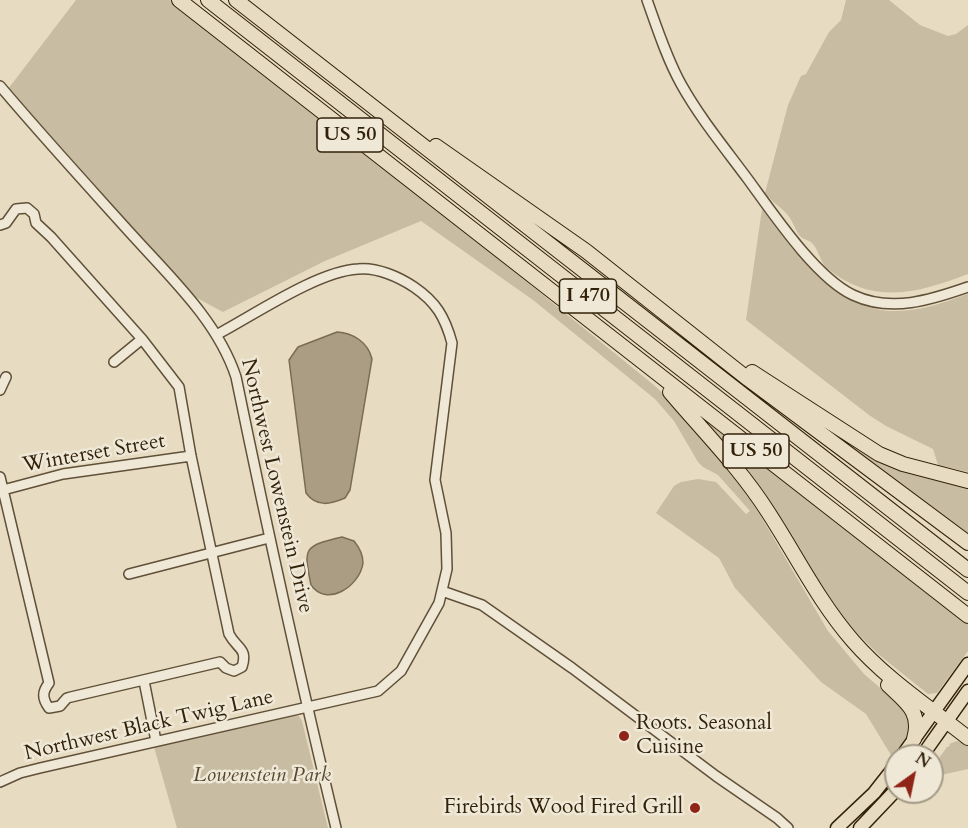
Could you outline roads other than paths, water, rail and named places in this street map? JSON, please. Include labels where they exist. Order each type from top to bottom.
[{"type":"highway","name":"US 50","points":[[179,0],[968,616]]},
{"type":"highway","name":"I 470","points":[[208,0],[968,593]]},
{"type":"highway","name":"I 470","points":[[236,0],[968,570]]},
{"type":"highway","points":[[334,77],[531,211],[680,324],[748,379],[968,543]]},
{"type":"highway","points":[[680,324],[879,454],[903,464],[968,481]]},
{"type":"highway","points":[[648,368],[737,470],[767,511],[827,608],[854,642],[889,676],[968,738]]},
{"type":"highway","points":[[804,572],[823,610],[854,654],[914,713],[917,725],[914,739]]},
{"type":"main road","points":[[910,744],[968,664]]},
{"type":"main road","points":[[931,744],[968,691]]},
{"type":"main road","points":[[837,828],[874,793],[884,780]]},
{"type":"main road","points":[[860,828],[884,803]]},
{"type":"street","points":[[647,0],[680,82],[700,116],[787,231],[828,278],[854,296],[889,304],[932,299],[968,287]]},
{"type":"street","name":"Northwest Lowenstein Drive","points":[[0,86],[185,294],[216,335],[231,361],[307,708],[336,828]]},
{"type":"street","points":[[0,225],[6,223],[16,209],[27,207],[34,214],[36,223],[142,339],[179,387],[191,456],[229,634],[234,644],[243,650],[245,658],[242,667],[234,671],[226,668],[220,662],[67,698],[60,706],[49,708],[43,700],[44,691],[49,683],[0,477]]},
{"type":"street","name":"Northwest Black Twig Lane","points":[[0,782],[39,768],[378,691],[401,671],[439,603],[447,569],[446,533],[435,480],[452,343],[446,321],[428,297],[404,280],[381,272],[359,268],[328,275],[216,335]]},
{"type":"street","points":[[114,362],[142,339]]},
{"type":"street","points":[[0,390],[6,377]]},
{"type":"street","name":"Winterset Street","points":[[3,490],[63,474],[191,456]]},
{"type":"street","points":[[129,574],[269,538]]},
{"type":"street","points":[[442,591],[482,605],[572,668],[788,828]]},
{"type":"street","points":[[144,681],[156,741]]},
{"type":"place","name":"Roots. Seasonal Cuisine","points":[[624,736]]},
{"type":"place","name":"Firebirds Wood Fired Grill","points":[[695,808]]},
{"type":"park label","name":"Lowenstein Park","points":[[262,776]]}]
